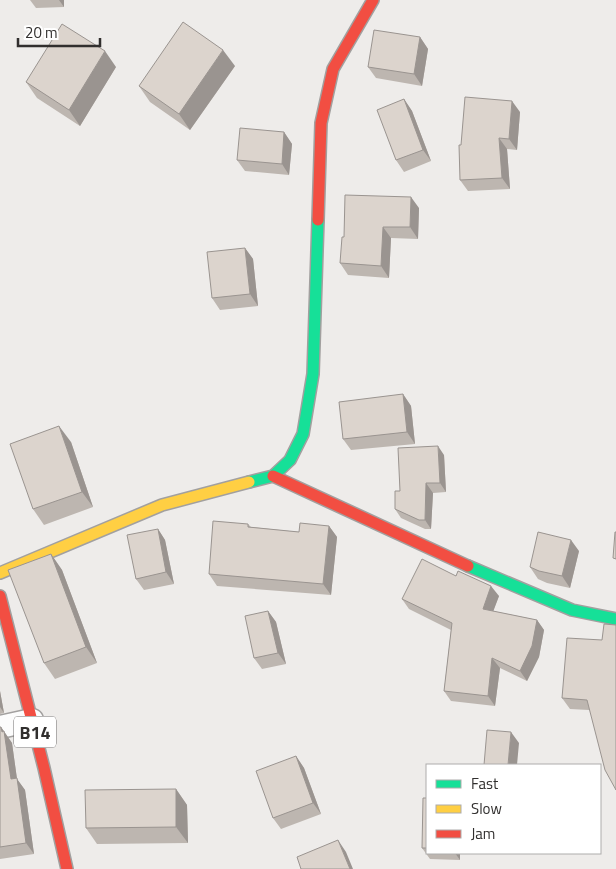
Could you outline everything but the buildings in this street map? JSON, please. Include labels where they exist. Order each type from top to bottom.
[{"type":"street","points":[[0,573],[162,505],[273,476],[290,460],[303,434],[313,374],[321,123],[333,69],[373,0]]},
{"type":"street","points":[[273,476],[468,566],[572,610],[616,619]]},
{"type":"street","name":"B14","points":[[0,596],[32,720],[67,869]]},
{"type":"street","points":[[0,727],[32,720]]},
{"type":"traffic: fast","points":[[249,482],[273,476],[290,460],[303,434],[313,374],[318,220]]},
{"type":"traffic: fast","points":[[468,566],[572,610],[616,619]]},
{"type":"traffic: slow","points":[[0,573],[162,505],[249,482]]},
{"type":"traffic: jam","points":[[318,220],[321,123],[333,69],[373,0]]},
{"type":"traffic: jam","points":[[273,476],[468,566]]},
{"type":"traffic: jam","points":[[0,596],[44,768],[67,869]]}]
